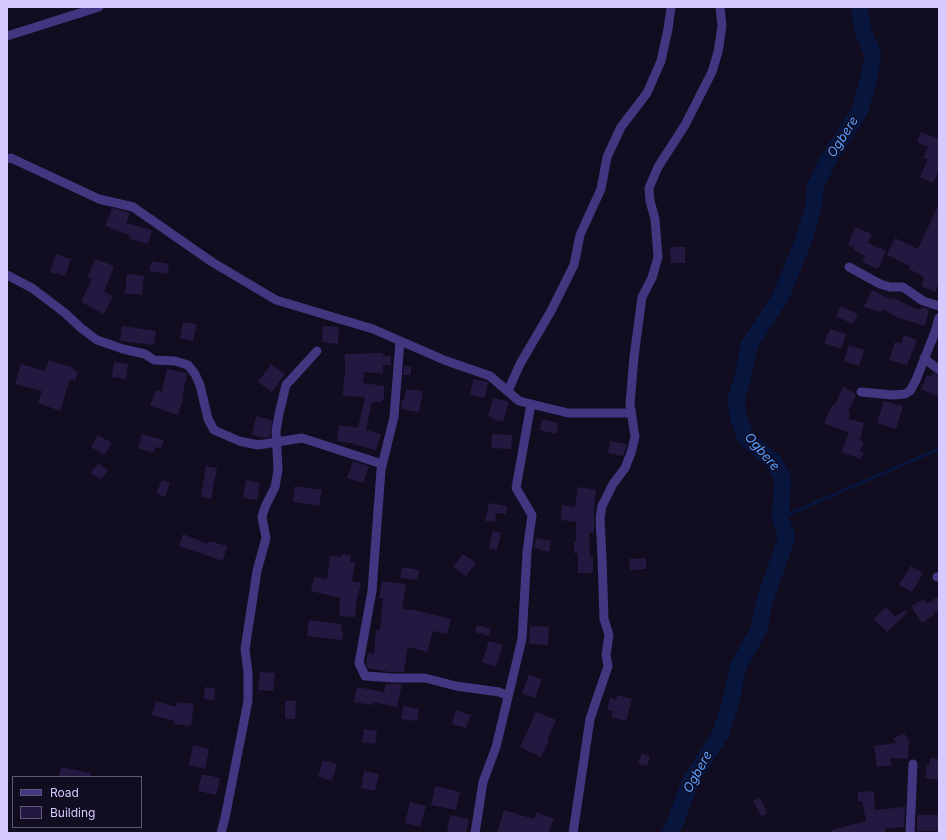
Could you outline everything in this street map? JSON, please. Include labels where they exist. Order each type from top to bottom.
[{"type":"street","points":[[7,36],[99,7]]},
{"type":"street","points":[[508,391],[520,364],[551,311],[574,265],[580,235],[601,188],[607,157],[621,127],[647,93],[661,61],[671,7]]},
{"type":"street","points":[[573,833],[590,719],[608,666],[606,655],[609,635],[604,619],[600,518],[602,506],[613,484],[625,468],[635,437],[630,404],[634,357],[642,296],[652,278],[658,256],[656,219],[650,201],[649,188],[658,166],[685,125],[712,72],[718,52],[722,26],[720,7]]},
{"type":"street","points":[[7,159],[11,158],[99,199],[133,207],[212,262],[276,300],[373,329],[444,360],[490,376],[519,401],[568,413],[631,413]]},
{"type":"street","points":[[849,267],[880,284],[890,287],[903,287],[923,301],[939,306]]},
{"type":"street","points":[[7,275],[32,288],[65,313],[96,340],[145,354],[154,360],[175,361],[188,365],[195,374],[200,385],[208,419],[214,430],[239,441],[258,445],[302,438],[382,464]]},
{"type":"street","points":[[861,392],[905,394],[910,391],[916,380],[939,318]]},
{"type":"street","points":[[400,341],[394,417],[382,464],[372,591],[359,663],[361,670],[365,676],[425,678],[456,686],[499,692],[508,696]]},
{"type":"street","points":[[221,833],[248,701],[248,673],[245,649],[257,571],[266,538],[262,517],[265,506],[275,486],[278,470],[276,431],[279,414],[286,385],[317,351]]},
{"type":"street","points":[[924,358],[939,370]]},
{"type":"street","points":[[475,833],[483,782],[496,747],[522,639],[527,552],[532,515],[516,488],[531,404]]},
{"type":"street","points":[[910,833],[913,764]]},
{"type":"building","points":[[921,132],[939,139],[939,170],[933,183],[920,177],[928,159],[923,158],[928,147],[917,142]]},
{"type":"building","points":[[939,203],[939,282],[935,292],[921,286],[924,277],[909,269],[910,266],[887,255],[895,238],[918,249]]},
{"type":"building","points":[[112,208],[130,213],[126,223],[152,230],[148,244],[130,239],[131,236],[105,226]]},
{"type":"building","points":[[855,227],[872,234],[868,243],[886,251],[878,269],[862,262],[865,256],[853,250],[854,247],[848,245]]},
{"type":"building","points":[[670,247],[685,247],[685,263],[671,263]]},
{"type":"building","points":[[56,254],[71,259],[65,276],[50,272]]},
{"type":"building","points":[[95,259],[114,266],[104,292],[113,296],[104,314],[81,302],[92,279],[88,277]]},
{"type":"building","points":[[152,261],[169,264],[167,274],[149,271]]},
{"type":"building","points":[[127,274],[144,276],[142,295],[125,293]]},
{"type":"building","points":[[872,290],[892,300],[893,297],[920,310],[921,307],[929,309],[925,326],[899,318],[882,309],[881,312],[864,307]]},
{"type":"building","points":[[841,306],[858,314],[853,324],[836,316]]},
{"type":"building","points":[[183,322],[197,324],[193,341],[180,338]]},
{"type":"building","points":[[122,326],[156,331],[154,345],[120,341]]},
{"type":"building","points":[[323,326],[339,327],[338,344],[322,342]]},
{"type":"building","points":[[830,329],[846,334],[841,349],[824,343]]},
{"type":"building","points":[[904,335],[917,340],[907,365],[889,360],[895,342],[901,344]]},
{"type":"building","points":[[849,345],[864,350],[859,366],[844,361]]},
{"type":"building","points":[[383,353],[383,356],[391,356],[391,365],[383,365],[383,374],[364,372],[363,383],[384,386],[384,400],[382,400],[382,402],[372,402],[366,430],[381,434],[376,450],[356,444],[337,441],[339,425],[358,428],[365,397],[343,396],[345,354]]},
{"type":"building","points":[[49,360],[74,368],[73,370],[78,372],[75,381],[70,379],[60,411],[38,403],[42,391],[15,384],[21,364],[45,371]]},
{"type":"building","points":[[114,362],[128,364],[126,379],[112,377]]},
{"type":"building","points":[[271,364],[285,374],[272,392],[258,382]]},
{"type":"building","points":[[404,366],[411,367],[411,375],[403,375]]},
{"type":"building","points":[[167,369],[187,373],[183,399],[178,415],[150,406],[156,390],[162,392]]},
{"type":"building","points":[[933,373],[939,376],[939,397],[921,389],[927,375],[931,377]]},
{"type":"building","points":[[473,379],[488,382],[485,398],[470,395]]},
{"type":"building","points":[[843,387],[856,395],[848,412],[851,413],[848,419],[864,423],[860,440],[864,442],[860,451],[864,452],[861,459],[841,452],[849,433],[824,423],[832,405],[834,406]]},
{"type":"building","points":[[406,389],[423,391],[419,412],[401,409],[402,400],[404,400]]},
{"type":"building","points":[[493,398],[509,402],[503,422],[488,416]]},
{"type":"building","points":[[884,401],[903,406],[896,429],[877,423]]},
{"type":"building","points":[[256,416],[272,420],[270,437],[266,438],[252,435]]},
{"type":"building","points":[[542,419],[558,423],[556,434],[540,430]]},
{"type":"building","points":[[142,434],[164,440],[161,448],[156,447],[153,453],[138,448]]},
{"type":"building","points":[[492,434],[512,435],[511,449],[491,448]]},
{"type":"building","points":[[98,435],[112,443],[104,455],[91,447]]},
{"type":"building","points":[[610,441],[627,444],[623,456],[608,453]]},
{"type":"building","points":[[353,461],[369,466],[363,483],[347,478]]},
{"type":"building","points":[[98,463],[108,470],[101,480],[91,473]]},
{"type":"building","points":[[206,466],[217,468],[211,499],[201,497]]},
{"type":"building","points":[[162,480],[170,483],[165,497],[156,493]]},
{"type":"building","points":[[246,480],[260,483],[257,500],[243,498]]},
{"type":"building","points":[[295,486],[322,490],[319,506],[293,502]]},
{"type":"building","points":[[578,487],[596,490],[594,533],[589,533],[590,557],[593,557],[593,573],[578,573],[578,553],[574,553],[574,542],[576,542],[576,522],[561,520],[562,505],[575,507]]},
{"type":"building","points":[[489,503],[507,506],[506,514],[496,513],[495,522],[485,521]]},
{"type":"building","points":[[493,531],[501,533],[497,550],[489,548]]},
{"type":"building","points":[[183,534],[208,544],[209,541],[227,546],[223,561],[179,546]]},
{"type":"building","points":[[536,538],[551,541],[549,552],[534,548]]},
{"type":"building","points":[[342,554],[351,555],[350,562],[355,563],[352,581],[361,583],[356,603],[355,617],[339,616],[340,598],[311,591],[314,577],[327,579],[330,556],[342,557]]},
{"type":"building","points":[[463,554],[476,563],[466,576],[453,567]]},
{"type":"building","points":[[646,558],[646,569],[630,570],[629,559]]},
{"type":"building","points":[[911,566],[923,573],[912,592],[899,585]]},
{"type":"building","points":[[402,567],[419,570],[417,580],[400,578]]},
{"type":"building","points":[[382,581],[406,584],[402,609],[414,610],[451,619],[447,634],[433,631],[427,652],[408,647],[404,672],[389,672],[368,668],[366,665],[368,653],[374,654],[376,630],[380,630],[383,598],[379,598]]},
{"type":"building","points":[[939,596],[939,610],[922,623],[911,606],[924,599],[927,604]]},
{"type":"building","points":[[886,607],[895,617],[905,610],[907,613],[887,632],[874,619]]},
{"type":"building","points":[[309,620],[341,624],[341,631],[343,631],[342,640],[307,636]]},
{"type":"building","points":[[477,625],[491,629],[489,636],[475,632]]},
{"type":"building","points":[[530,626],[549,627],[548,645],[529,644]]},
{"type":"building","points":[[489,641],[503,645],[496,667],[482,662]]},
{"type":"building","points":[[260,672],[275,673],[273,691],[258,690]]},
{"type":"building","points":[[529,675],[542,679],[535,698],[522,693]]},
{"type":"building","points":[[386,684],[402,684],[397,707],[373,702],[372,705],[354,702],[357,687],[384,692]]},
{"type":"building","points":[[205,687],[215,688],[214,700],[204,699]]},
{"type":"building","points":[[617,695],[632,699],[626,721],[611,717],[613,711],[607,710],[610,698],[616,700]]},
{"type":"building","points":[[156,701],[176,707],[177,702],[194,704],[191,726],[174,724],[174,721],[152,715]]},
{"type":"building","points":[[285,701],[296,701],[295,719],[285,719]]},
{"type":"building","points":[[403,706],[419,709],[417,721],[401,719]]},
{"type":"building","points":[[456,710],[471,715],[466,728],[452,724]]},
{"type":"building","points":[[536,712],[556,720],[547,740],[549,741],[541,757],[520,747]]},
{"type":"building","points":[[364,729],[377,731],[375,744],[362,742]]},
{"type":"building","points":[[904,733],[909,741],[908,759],[890,758],[891,765],[877,767],[874,746],[896,743],[893,739]]},
{"type":"building","points":[[193,745],[209,749],[205,769],[189,765]]},
{"type":"building","points":[[642,753],[650,756],[647,766],[638,764]]},
{"type":"building","points":[[930,758],[939,759],[939,780],[925,778],[927,765],[929,765]]},
{"type":"building","points":[[323,760],[337,764],[332,781],[318,777]]},
{"type":"building","points":[[61,767],[91,773],[91,776],[59,776]]},
{"type":"building","points":[[364,771],[379,774],[375,791],[361,788]]},
{"type":"building","points":[[202,774],[220,778],[216,795],[198,791]]},
{"type":"building","points":[[435,786],[460,792],[456,810],[431,805]]},
{"type":"building","points":[[874,791],[875,810],[905,807],[904,827],[885,829],[885,833],[832,833],[832,830],[866,821],[862,801],[858,801],[858,792]]},
{"type":"building","points":[[760,798],[767,813],[761,816],[753,801]]},
{"type":"building","points":[[410,802],[426,806],[420,827],[405,823]]},
{"type":"building","points":[[504,810],[534,819],[537,812],[554,819],[548,833],[497,833]]},
{"type":"building","points":[[450,815],[469,819],[466,833],[454,833],[447,831]]},
{"type":"building","points":[[917,815],[939,815],[939,831],[917,831]]},
{"type":"waterway","name":"Ogbere","points":[[670,833],[691,780],[720,735],[730,705],[738,667],[759,629],[764,603],[787,536],[780,518],[783,479],[773,461],[746,438],[738,416],[736,399],[743,377],[749,345],[780,298],[803,242],[814,205],[815,187],[828,160],[859,112],[868,82],[873,55],[863,31],[859,7]]},
{"type":"waterway","points":[[780,518],[939,449]]}]
